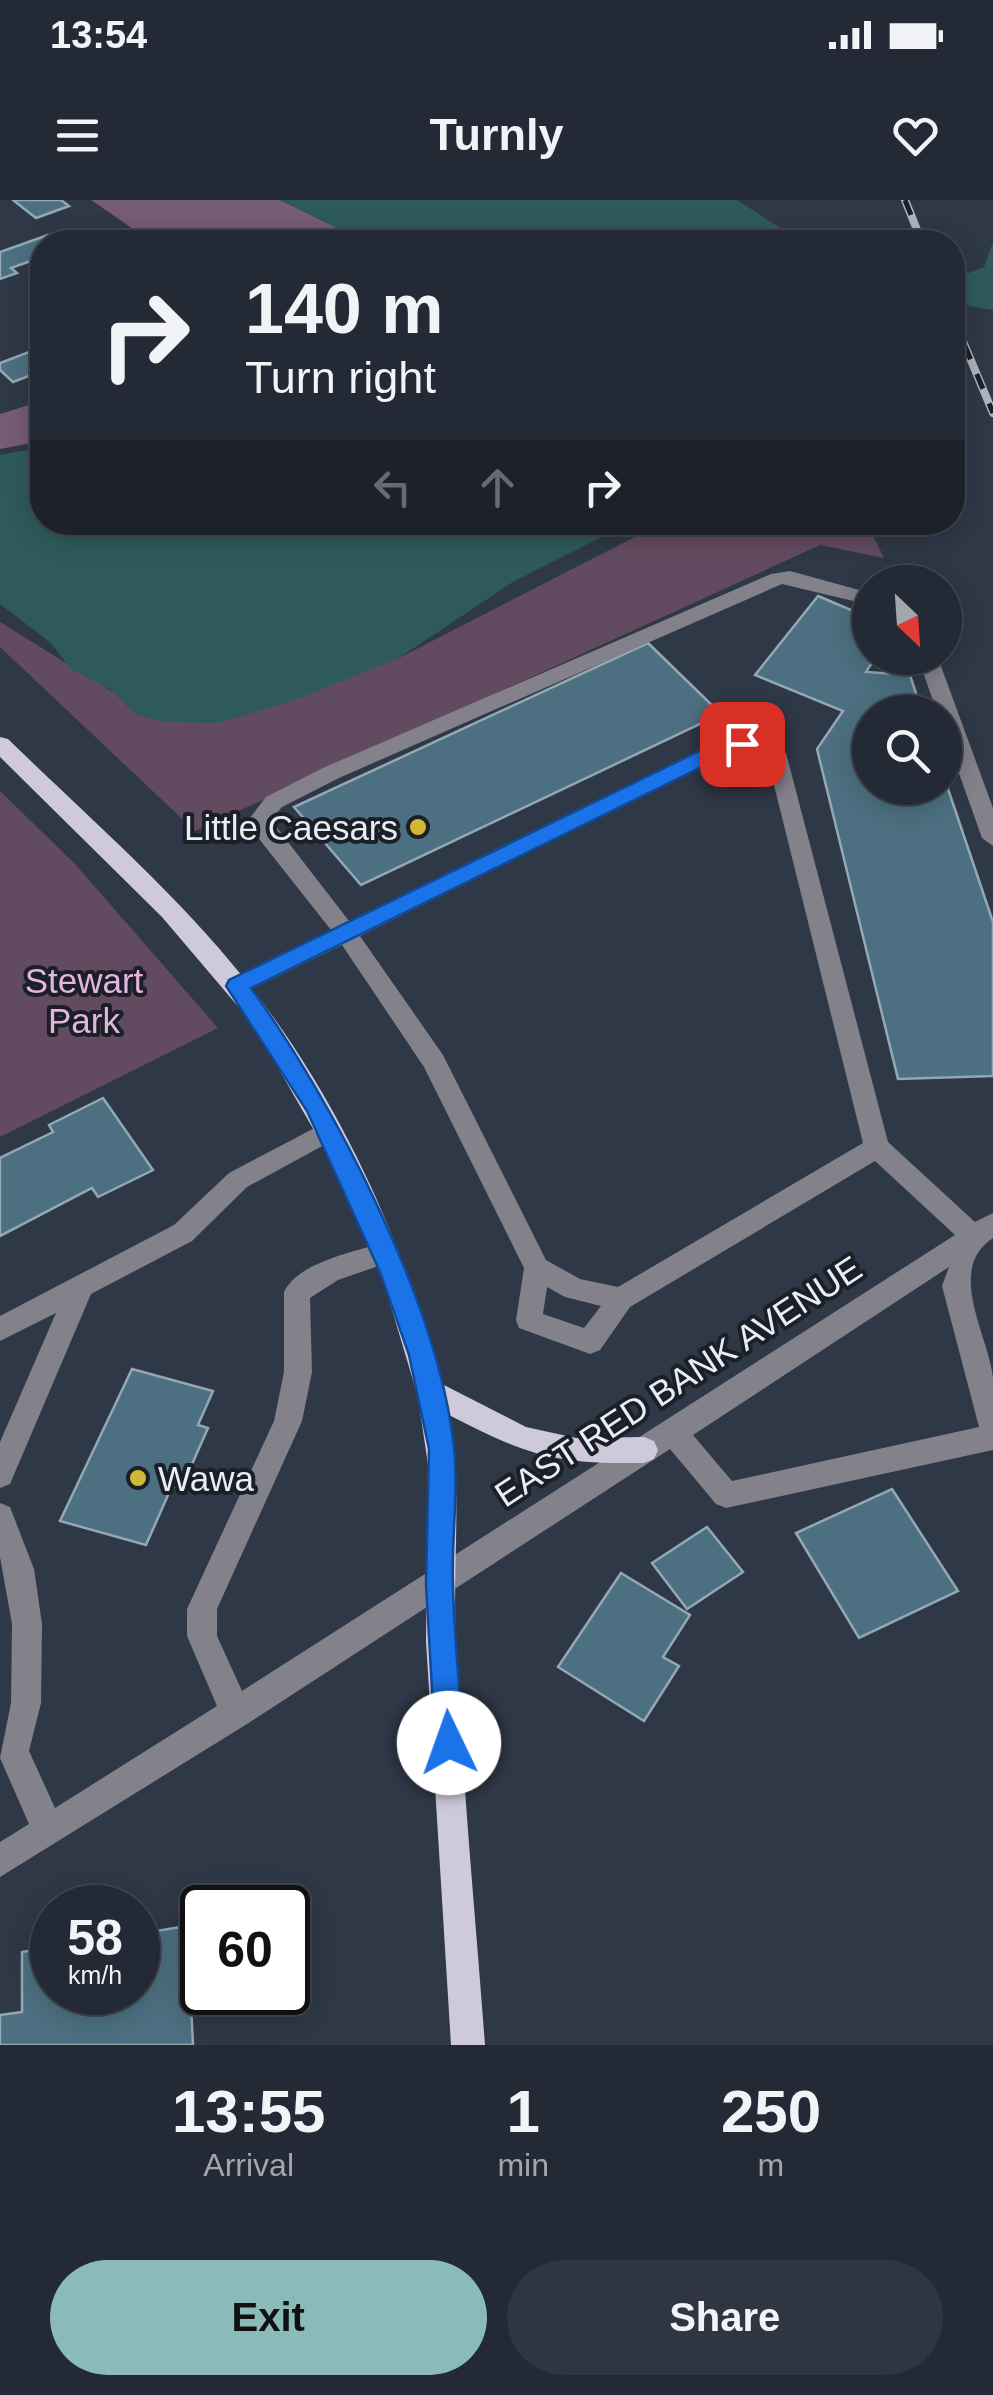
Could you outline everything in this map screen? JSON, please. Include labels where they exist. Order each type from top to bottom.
[{"type":"main road","points":[[0,744],[237,986],[288,1056],[384,1252],[430,1390],[442,1449],[439,1584],[468,2045]]},
{"type":"main road","points":[[430,1390],[520,1438],[576,1451],[644,1450]]},
{"type":"street","points":[[852,594],[790,576],[778,578],[520,688],[274,802],[260,818],[264,830],[394,1000],[451,1090],[536,1268],[529,1320],[590,1342],[621,1298],[878,1147]]},
{"type":"street","points":[[934,675],[993,838]]},
{"type":"street","points":[[237,986],[725,747],[756,745],[778,758],[878,1147],[983,1230],[955,1286],[992,1422],[726,1494],[672,1432]]},
{"type":"street","points":[[0,1329],[183,1233],[238,1180],[328,1131]]},
{"type":"street","name":"EAST RED BANK AVENUE","points":[[0,1861],[439,1584],[983,1230]]},
{"type":"street","points":[[236,1713],[202,1636],[202,1610],[288,1421],[298,1372],[298,1292],[329,1272],[384,1252]]},
{"type":"street","points":[[536,1268],[574,1288],[621,1298]]},
{"type":"street","points":[[0,1475],[80,1288]]},
{"type":"street","points":[[0,1516],[19,1569],[27,1624],[26,1703],[13,1752],[48,1830]]},
{"type":"green space","points":[[639,535],[873,535],[884,558],[820,545],[195,831],[0,647],[0,622],[161,722],[399,658]]},
{"type":"green space","name":"Stewart Park","points":[[0,791],[75,864],[218,1028],[0,1137]]},
{"type":"shaded area","points":[[91,200],[280,200],[341,230],[135,230]]},
{"type":"shaded area","points":[[280,200],[737,200],[783,230],[341,230]]},
{"type":"shaded area","points":[[993,242],[993,310],[965,305],[965,274],[984,267]]},
{"type":"shaded area","points":[[30,405],[30,443],[0,449],[0,414]]},
{"type":"shaded area","points":[[30,449],[30,535],[605,535],[513,582],[399,658],[295,700],[218,723],[161,722],[133,713],[111,690],[71,669],[51,643],[0,604],[0,455]]},
{"type":"building","points":[[13,200],[61,200],[69,206],[36,218]]},
{"type":"building","points":[[30,241],[30,261],[11,268],[17,273],[0,279],[0,252]]},
{"type":"building","points":[[30,352],[30,376],[13,382],[0,370],[0,363]]},
{"type":"building","points":[[818,596],[852,610],[852,675],[910,675],[916,695],[852,695],[852,805],[953,805],[993,922],[993,1076],[898,1079],[817,749],[843,711],[755,675]]},
{"type":"building","points":[[648,643],[721,714],[361,885],[294,807]]},
{"type":"building","points":[[103,1098],[153,1170],[98,1197],[92,1188],[0,1236],[0,1158],[53,1132],[49,1125]]},
{"type":"building","points":[[132,1369],[213,1391],[198,1425],[208,1428],[181,1489],[172,1486],[146,1545],[60,1521]]},
{"type":"building","points":[[892,1489],[958,1591],[859,1638],[796,1533]]},
{"type":"building","points":[[707,1527],[743,1572],[687,1609],[652,1563]]},
{"type":"building","points":[[621,1573],[690,1615],[663,1657],[679,1666],[644,1721],[558,1667]]},
{"type":"building","points":[[180,1927],[180,2015],[191,2015],[193,2045],[0,2045],[0,2015],[22,2012],[22,1952],[30,1951],[30,2015],[160,2015],[160,1930]]},
{"type":"railway","points":[[905,200],[917,230]]},
{"type":"railway","points":[[965,346],[993,413]]},
{"type":"place","name":"Little Caesars","points":[[418,827]]},
{"type":"place","name":"Wawa","points":[[138,1478]]},
{"type":"route","points":[[449,1743],[439,1584],[442,1449],[421,1355],[400,1291],[318,1109],[288,1056],[237,986],[725,747],[742,744]]}]
